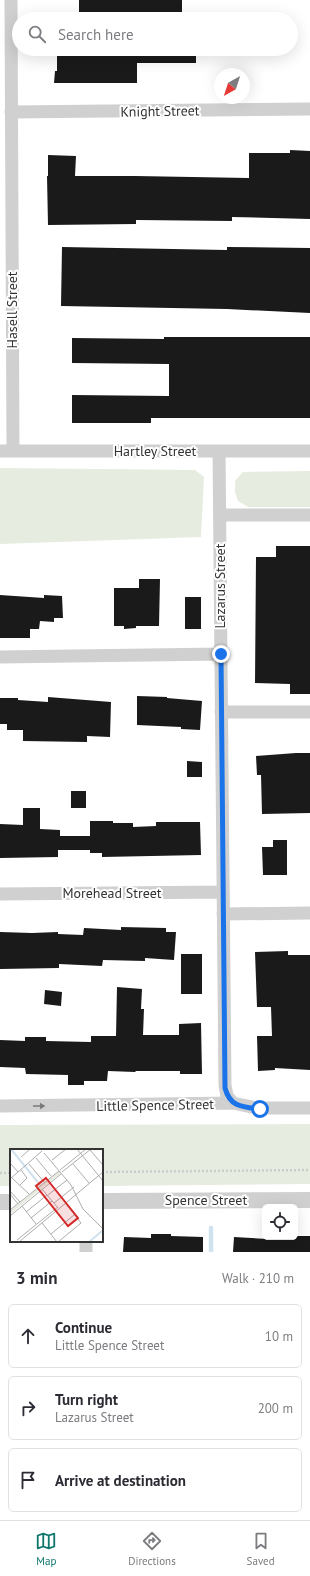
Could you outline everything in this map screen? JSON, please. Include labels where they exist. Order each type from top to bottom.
[{"type":"street","name":"Hasell Street","points":[[6,451],[11,112],[11,0]]},
{"type":"street","name":"Knight Street","points":[[11,112],[310,109]]},
{"type":"street","name":"Hartley Street","points":[[6,451],[310,451]]},
{"type":"street","name":"Lazarus Street","points":[[219,451],[225,1088],[227,1096],[233,1103]]},
{"type":"street","points":[[220,515],[310,515]]},
{"type":"street","points":[[0,657],[221,654]]},
{"type":"street","points":[[221,712],[310,712]]},
{"type":"street","name":"Morehead Street","points":[[0,894],[223,892]]},
{"type":"street","points":[[223,914],[310,913]]},
{"type":"street","name":"Little Spence Street","points":[[0,1106],[233,1103],[256,1108],[310,1108]]},
{"type":"street","name":"Spence Street","points":[[103,1201],[310,1200]]},
{"type":"path","points":[[103,1172],[310,1170]]},
{"type":"shaded area","points":[[0,468],[195,470],[204,477],[201,537],[0,544]]},
{"type":"shaded area","points":[[310,471],[310,507],[248,507],[238,501],[235,492],[235,481],[243,472]]},
{"type":"shaded area","points":[[310,1124],[310,1184],[103,1186],[103,1149],[10,1149],[10,1186],[0,1186],[0,1125]]},
{"type":"building","points":[[79,0],[182,0],[182,12],[79,12]]},
{"type":"building","points":[[57,56],[196,56],[196,63],[137,63],[137,83],[54,83],[55,71],[57,71]]},
{"type":"building","points":[[290,150],[310,151],[310,219],[232,217],[232,221],[136,220],[136,224],[48,225],[48,155],[76,156],[75,176],[249,178],[249,153],[290,153]]},
{"type":"building","points":[[62,247],[227,250],[227,247],[310,248],[310,313],[227,309],[61,306]]},
{"type":"building","points":[[164,337],[310,337],[310,418],[151,418],[151,423],[72,423],[72,395],[169,396],[169,364],[72,363],[72,338],[164,339]]},
{"type":"building","points":[[276,546],[310,546],[310,694],[290,694],[290,684],[255,683],[256,557],[276,557]]},
{"type":"building","points":[[139,579],[160,579],[159,626],[136,626],[136,628],[124,629],[124,626],[114,626],[114,588],[139,588]]},
{"type":"building","points":[[0,595],[44,598],[44,595],[62,596],[63,618],[54,618],[54,622],[40,621],[39,629],[30,629],[30,638],[0,638]]},
{"type":"building","points":[[185,597],[201,597],[201,629],[185,629]]},
{"type":"building","points":[[137,696],[167,697],[202,701],[200,730],[181,729],[181,727],[137,725]]},
{"type":"building","points":[[48,697],[111,702],[110,737],[87,736],[87,742],[23,741],[23,730],[7,730],[7,724],[0,724],[0,698],[18,698],[18,700],[48,702]]},
{"type":"building","points":[[310,753],[310,813],[262,814],[261,775],[257,775],[256,756]]},
{"type":"building","points":[[187,761],[202,762],[202,777],[187,777]]},
{"type":"building","points":[[71,791],[86,791],[86,808],[71,808]]},
{"type":"building","points":[[23,808],[40,808],[40,829],[60,830],[60,836],[90,836],[90,821],[133,823],[133,827],[156,826],[156,822],[200,822],[201,855],[102,857],[102,853],[90,853],[90,850],[58,850],[58,857],[0,858],[0,824],[23,825]]},
{"type":"building","points":[[273,840],[287,840],[287,875],[263,875],[262,847],[273,847]]},
{"type":"building","points":[[121,927],[166,928],[166,932],[176,932],[174,960],[145,958],[145,961],[103,960],[102,966],[59,964],[59,968],[0,969],[0,932],[58,932],[58,934],[83,935],[84,928],[121,930]]},
{"type":"building","points":[[288,951],[288,955],[310,955],[310,1070],[275,1068],[275,1070],[258,1071],[257,1036],[272,1036],[271,1007],[257,1007],[255,952]]},
{"type":"building","points":[[181,954],[202,954],[202,994],[181,994]]},
{"type":"building","points":[[117,987],[142,989],[141,1009],[144,1009],[143,1035],[179,1035],[179,1024],[201,1023],[202,1074],[180,1074],[180,1071],[108,1071],[107,1081],[84,1081],[84,1085],[68,1085],[68,1075],[26,1074],[25,1068],[0,1067],[0,1040],[25,1041],[25,1037],[46,1037],[46,1041],[91,1042],[91,1036],[116,1036]]},
{"type":"building","points":[[45,990],[62,992],[61,1006],[44,1004]]},
{"type":"building","points":[[151,1234],[203,1237],[203,1252],[123,1252],[124,1237],[151,1238]]},
{"type":"building","points":[[298,1236],[310,1236],[310,1252],[233,1252],[234,1237],[262,1239],[262,1240],[298,1240]]},
{"type":"waterway","points":[[211,1228],[211,1252]]},
{"type":"route","points":[[221,654],[225,1088],[229,1100],[233,1103],[240,1106],[260,1109]]}]
